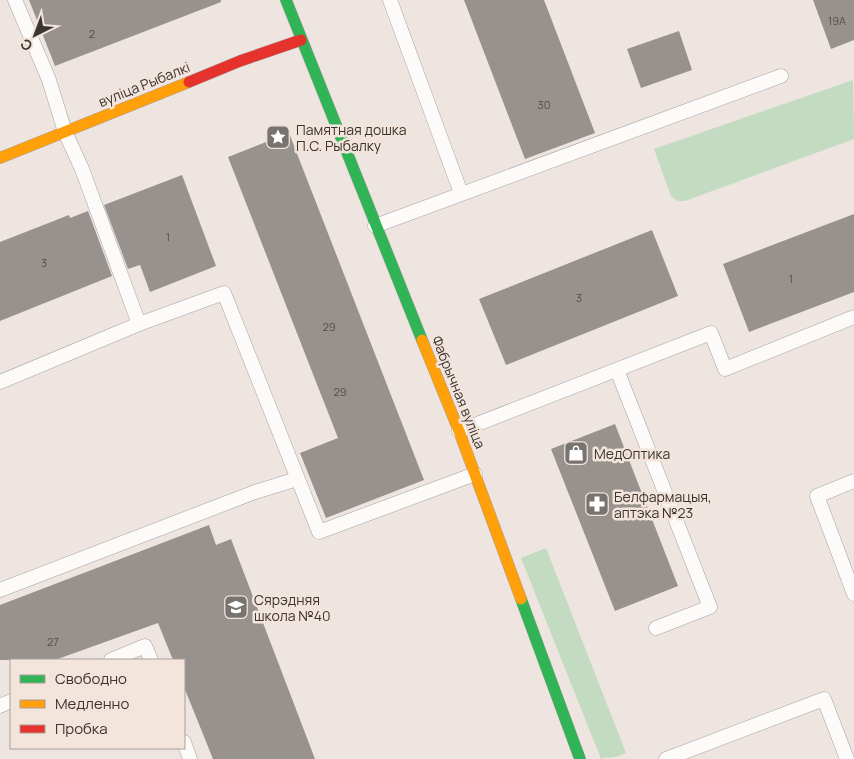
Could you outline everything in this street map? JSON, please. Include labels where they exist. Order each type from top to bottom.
[{"type":"street","name":"Фабрычная вуліца","points":[[286,0],[375,226],[459,431],[580,759]]},
{"type":"street","name":"вуліца Рыбалкі","points":[[0,158],[240,61],[301,40]]},
{"type":"lane","points":[[15,0],[49,80],[65,132],[82,169],[139,324]]},
{"type":"lane","points":[[390,0],[461,193]]},
{"type":"lane","points":[[375,226],[781,76]]},
{"type":"lane","points":[[0,382],[139,324],[224,293],[319,532],[475,474]]},
{"type":"lane","points":[[459,431],[711,333],[726,369],[854,317]]},
{"type":"lane","points":[[617,370],[710,607],[656,628]]},
{"type":"lane","points":[[0,590],[255,492],[297,479]]},
{"type":"lane","points":[[854,481],[817,496],[854,594]]},
{"type":"lane","points":[[113,659],[145,646],[151,659]]},
{"type":"lane","points":[[666,759],[824,699],[847,759]]},
{"type":"lane","points":[[185,745],[190,759]]},
{"type":"green space","points":[[853,80],[854,139],[685,201],[678,201],[671,196],[654,149]]},
{"type":"green space","points":[[546,548],[626,753],[621,755],[603,757],[601,759],[521,558]]},
{"type":"building","points":[[29,0],[221,0],[221,2],[55,66]]},
{"type":"building","points":[[464,0],[544,0],[595,133],[525,159]]},
{"type":"building","points":[[813,0],[854,0],[854,40],[831,49]]},
{"type":"building","points":[[679,31],[692,70],[641,88],[627,49]]},
{"type":"building","points":[[289,133],[424,480],[326,518],[300,453],[338,438],[228,157]]},
{"type":"building","points":[[182,175],[216,266],[150,292],[140,265],[128,269],[104,205]]},
{"type":"building","points":[[88,211],[112,276],[0,321],[0,242],[69,215],[70,218]]},
{"type":"building","points":[[854,214],[854,292],[749,332],[723,264]]},
{"type":"building","points":[[652,230],[678,296],[506,365],[479,299]]},
{"type":"building","points":[[615,424],[678,586],[615,611],[551,449]]},
{"type":"building","points":[[209,525],[216,545],[231,539],[315,759],[213,759],[185,689],[185,659],[173,659],[158,623],[58,659],[0,660],[0,605]]},
{"type":"traffic: fast","points":[[286,0],[422,340]]},
{"type":"traffic: fast","points":[[521,599],[580,759]]},
{"type":"traffic: slow","points":[[0,158],[189,82]]},
{"type":"traffic: slow","points":[[422,340],[459,431],[521,599]]},
{"type":"traffic: jam","points":[[189,82],[240,61],[301,40]]},
{"type":"place","name":"Памятная дошка П.С. Рыбалку","points":[[278,137]]},
{"type":"place","name":"МедОптика","points":[[576,453]]},
{"type":"place","name":"Белфармацыя, аптэка №23","points":[[597,504]]},
{"type":"place","name":"Сярэдняя школа №40","points":[[236,607]]}]
